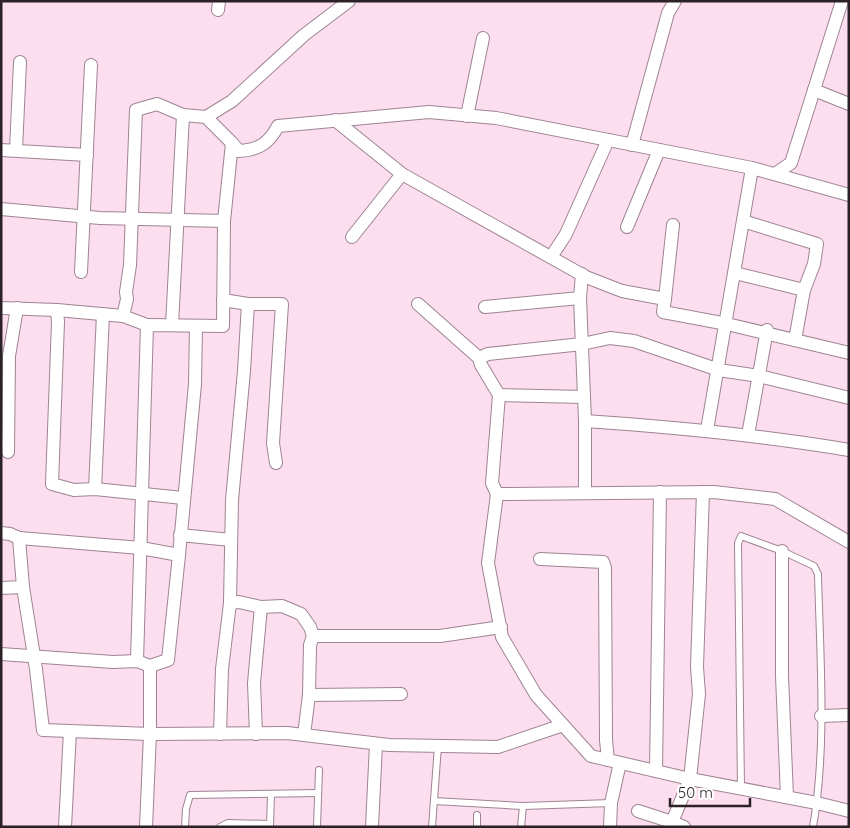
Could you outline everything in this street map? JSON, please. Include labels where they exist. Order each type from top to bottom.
[{"type":"street","points":[[123,316],[127,299],[126,292],[130,266],[136,110],[157,104],[183,115],[206,117],[232,101],[304,35],[349,1]]},
{"type":"street","points":[[632,145],[668,13],[675,1]]},
{"type":"street","points":[[775,174],[791,163],[842,1]]},
{"type":"street","points":[[467,116],[483,38]]},
{"type":"street","points":[[16,150],[20,62]]},
{"type":"street","points":[[81,272],[91,65]]},
{"type":"street","points":[[814,90],[849,104]]},
{"type":"street","points":[[206,117],[240,151],[252,150],[271,139],[278,126],[429,112],[496,118],[752,168],[849,195]]},
{"type":"street","points":[[172,325],[183,115]]},
{"type":"street","points":[[335,120],[402,174],[582,274],[622,291],[665,299]]},
{"type":"street","points":[[551,257],[566,234],[608,140]]},
{"type":"street","points":[[1,308],[57,310],[123,316],[147,324],[223,326],[224,221],[232,143]]},
{"type":"street","points":[[1,150],[87,155]]},
{"type":"street","points":[[627,227],[659,150]]},
{"type":"street","points":[[708,430],[752,168]]},
{"type":"street","points":[[352,238],[402,174]]},
{"type":"street","points":[[1,209],[132,219],[224,221]]},
{"type":"street","points":[[743,221],[817,244],[814,264],[804,290],[794,340]]},
{"type":"street","points":[[673,226],[663,312],[767,332],[849,353]]},
{"type":"street","points":[[735,273],[804,290]]},
{"type":"street","points":[[582,274],[580,298],[585,421],[585,492]]},
{"type":"street","points":[[485,307],[580,298]]},
{"type":"street","points":[[223,300],[248,304],[282,304],[273,443],[276,463]]},
{"type":"street","points":[[220,734],[222,669],[230,603],[232,500],[248,304]]},
{"type":"street","points":[[418,304],[479,358],[481,365],[499,395],[492,483],[497,494],[488,563],[502,636],[536,695],[591,756],[690,779],[817,803],[849,811]]},
{"type":"street","points":[[8,452],[9,356],[17,308]]},
{"type":"street","points":[[57,310],[52,484],[74,490],[95,489],[183,498]]},
{"type":"street","points":[[95,489],[103,314]]},
{"type":"street","points":[[137,661],[147,324]]},
{"type":"street","points":[[1,654],[113,662],[137,661],[150,666],[168,660],[195,384],[196,326]]},
{"type":"street","points":[[748,435],[767,332]]},
{"type":"street","points":[[479,358],[488,354],[582,344],[610,338],[634,342],[719,370],[759,376],[849,398]]},
{"type":"street","points":[[499,395],[584,397]]},
{"type":"street","points":[[585,421],[708,430],[789,439],[849,450]]},
{"type":"street","points":[[656,771],[660,492]]},
{"type":"street","points":[[497,494],[703,492],[775,499],[849,542]]},
{"type":"street","points":[[638,811],[678,825],[690,779],[699,694],[697,667],[703,492]]},
{"type":"street","points":[[1,533],[19,538],[141,548],[179,555]]},
{"type":"street","points":[[180,535],[231,540]]},
{"type":"street","points":[[19,538],[23,587],[43,730],[150,734],[288,733],[376,744],[498,748],[563,725]]},
{"type":"street","points":[[782,551],[782,676],[787,798]]},
{"type":"street","points":[[540,559],[603,562],[605,568],[606,740],[614,761],[610,827]]},
{"type":"street","points":[[1,588],[23,587]]},
{"type":"street","points":[[230,603],[239,602],[261,607],[282,606],[301,614],[310,627],[313,636],[310,645],[309,695],[304,735]]},
{"type":"street","points":[[256,734],[254,683],[261,607]]},
{"type":"street","points":[[313,636],[440,636],[500,627]]},
{"type":"street","points":[[146,827],[150,734],[150,666]]},
{"type":"street","points":[[309,695],[401,694]]},
{"type":"street","points":[[821,716],[849,715]]},
{"type":"street","points":[[65,827],[70,731]]},
{"type":"street","points":[[372,827],[376,744]]},
{"type":"lane","points":[[741,789],[738,544],[741,536],[782,551],[814,566],[818,574],[821,716],[817,803],[813,827]]},
{"type":"lane","points":[[432,827],[438,746]]},
{"type":"lane","points":[[317,827],[319,770]]},
{"type":"lane","points":[[185,827],[186,809],[190,795],[318,793]]},
{"type":"lane","points":[[220,827],[228,823],[270,825],[271,794]]},
{"type":"lane","points":[[434,801],[523,806],[611,803]]},
{"type":"lane","points":[[520,827],[523,806]]},
{"type":"lane","points":[[477,815],[477,827]]}]
